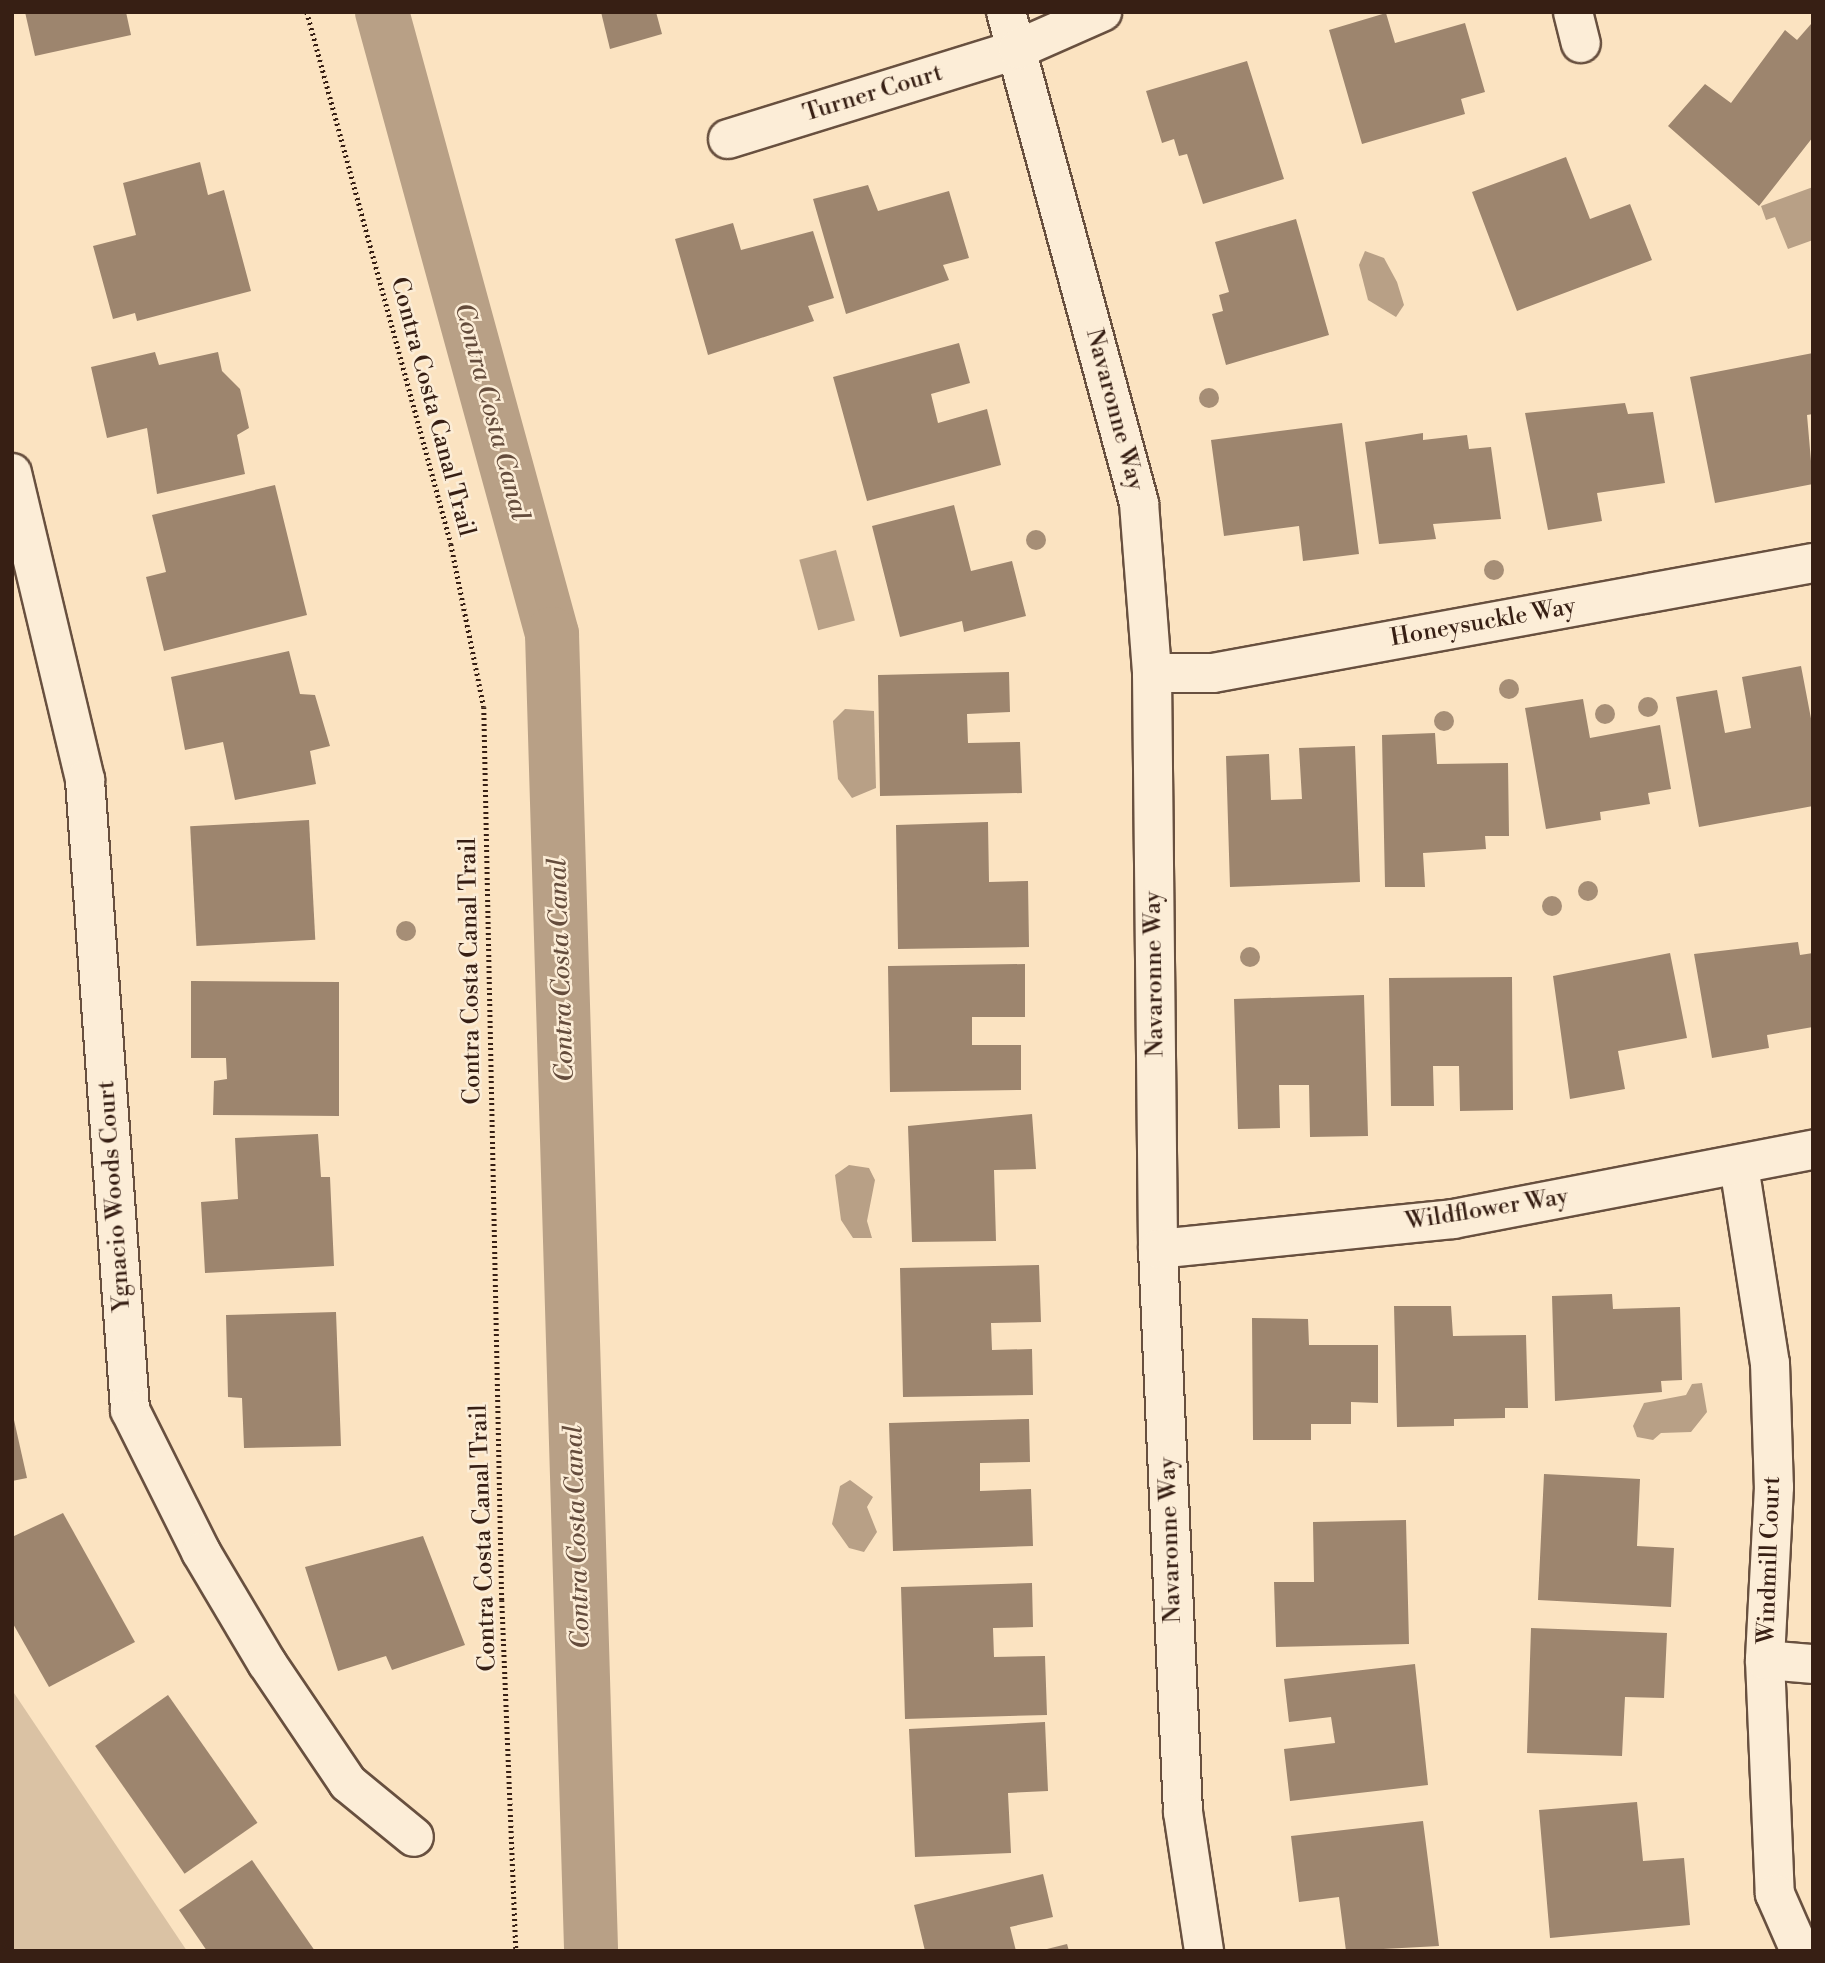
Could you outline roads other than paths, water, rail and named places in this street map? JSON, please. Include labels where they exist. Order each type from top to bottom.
[{"type":"street","name":"Navaronne Way","points":[[1006,12],[1139,503],[1152,673],[1158,1248],[1182,1812],[1204,1951]]},
{"type":"street","name":"Turner Court","points":[[728,139],[1018,49],[1102,12]]},
{"type":"street","name":"Ygnacio Woods Court","points":[[12,473],[85,780],[130,1410],[201,1552],[267,1663],[348,1783],[414,1837]]},
{"type":"street","name":"Honeysuckle Way","points":[[1152,673],[1213,673],[1813,563]]},
{"type":"street","name":"Wildflower Way","points":[[1158,1248],[1453,1219],[1813,1150]]},
{"type":"street","name":"Windmill Court","points":[[1739,1166],[1770,1363],[1774,1487],[1765,1660],[1774,1894],[1800,1951]]},
{"type":"street","points":[[1765,1660],[1813,1664]]},
{"type":"waterway","name":"Contra Costa Canal","points":[[382,12],[552,634],[591,1951]]}]
